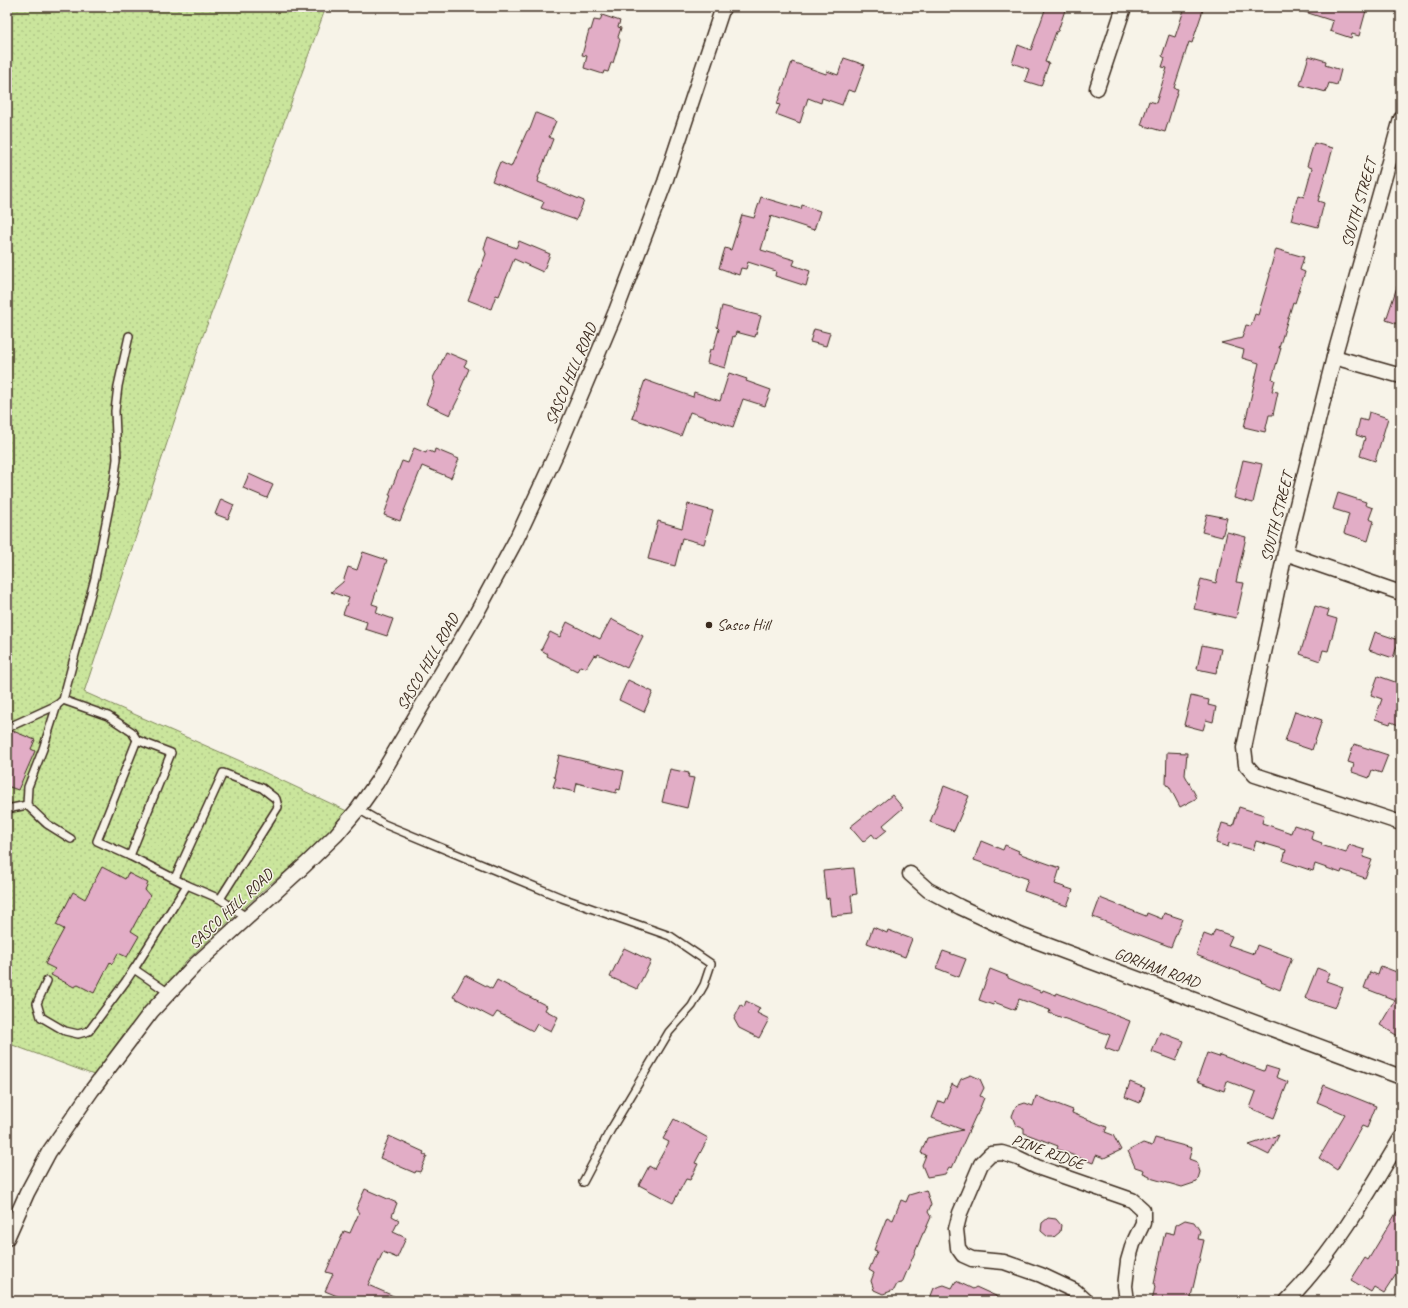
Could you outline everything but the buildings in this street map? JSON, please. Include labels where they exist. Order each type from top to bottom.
[{"type":"street","name":"SASCO HILL ROAD","points":[[7,1238],[26,1193],[49,1152],[113,1061],[151,1012],[194,966],[310,860],[358,809],[377,782],[475,616],[516,540],[553,459],[616,311],[662,190],[723,7]]},
{"type":"street","points":[[1097,88],[1124,7]]},
{"type":"street","name":"SOUTH STREET","points":[[1401,119],[1334,357],[1285,553],[1244,748],[1246,765],[1255,774],[1401,823]]},
{"type":"street","points":[[1334,357],[1401,376]]},
{"type":"street","points":[[1285,553],[1401,593]]},
{"type":"street","name":"GORHAM ROAD","points":[[910,874],[928,890],[960,907],[1020,935],[1401,1077]]},
{"type":"street","points":[[1288,1301],[1326,1257],[1341,1236],[1366,1198],[1401,1138]]},
{"type":"street","name":"PINE RIDGE","points":[[1086,1301],[1075,1291],[1041,1274],[1004,1262],[972,1259],[963,1255],[958,1248],[956,1229],[960,1213],[981,1164],[991,1154],[1002,1153],[1018,1158],[1037,1167],[1132,1200],[1143,1210],[1143,1224],[1133,1244],[1128,1261],[1125,1286],[1126,1301]]},
{"type":"lane","points":[[27,806],[28,787],[60,702],[93,585],[114,482],[117,459],[115,411],[118,386],[129,336]]},
{"type":"lane","points":[[7,728],[60,702],[108,716],[132,732],[137,740],[171,753],[130,856]]},
{"type":"lane","points":[[137,740],[97,841],[187,885],[220,899],[246,917]]},
{"type":"lane","points":[[175,878],[223,773],[262,788],[276,799],[278,807],[220,899]]},
{"type":"lane","points":[[7,809],[27,806]]},
{"type":"lane","points":[[27,806],[47,824],[71,839]]},
{"type":"lane","points":[[358,809],[384,824],[562,898],[670,936],[711,964],[704,985],[692,1006],[665,1039],[610,1131],[583,1182]]},
{"type":"lane","points":[[47,981],[37,1003],[41,1017],[65,1031],[78,1034],[88,1031],[126,981],[187,885]]},
{"type":"lane","points":[[134,969],[169,993]]},
{"type":"green space","points":[[7,7],[326,7],[202,338],[84,692],[238,760],[349,812],[320,845],[270,884],[185,962],[164,993],[123,1035],[94,1075],[7,1043]]},
{"type":"place","name":"Sasco Hill","points":[[709,625]]}]
